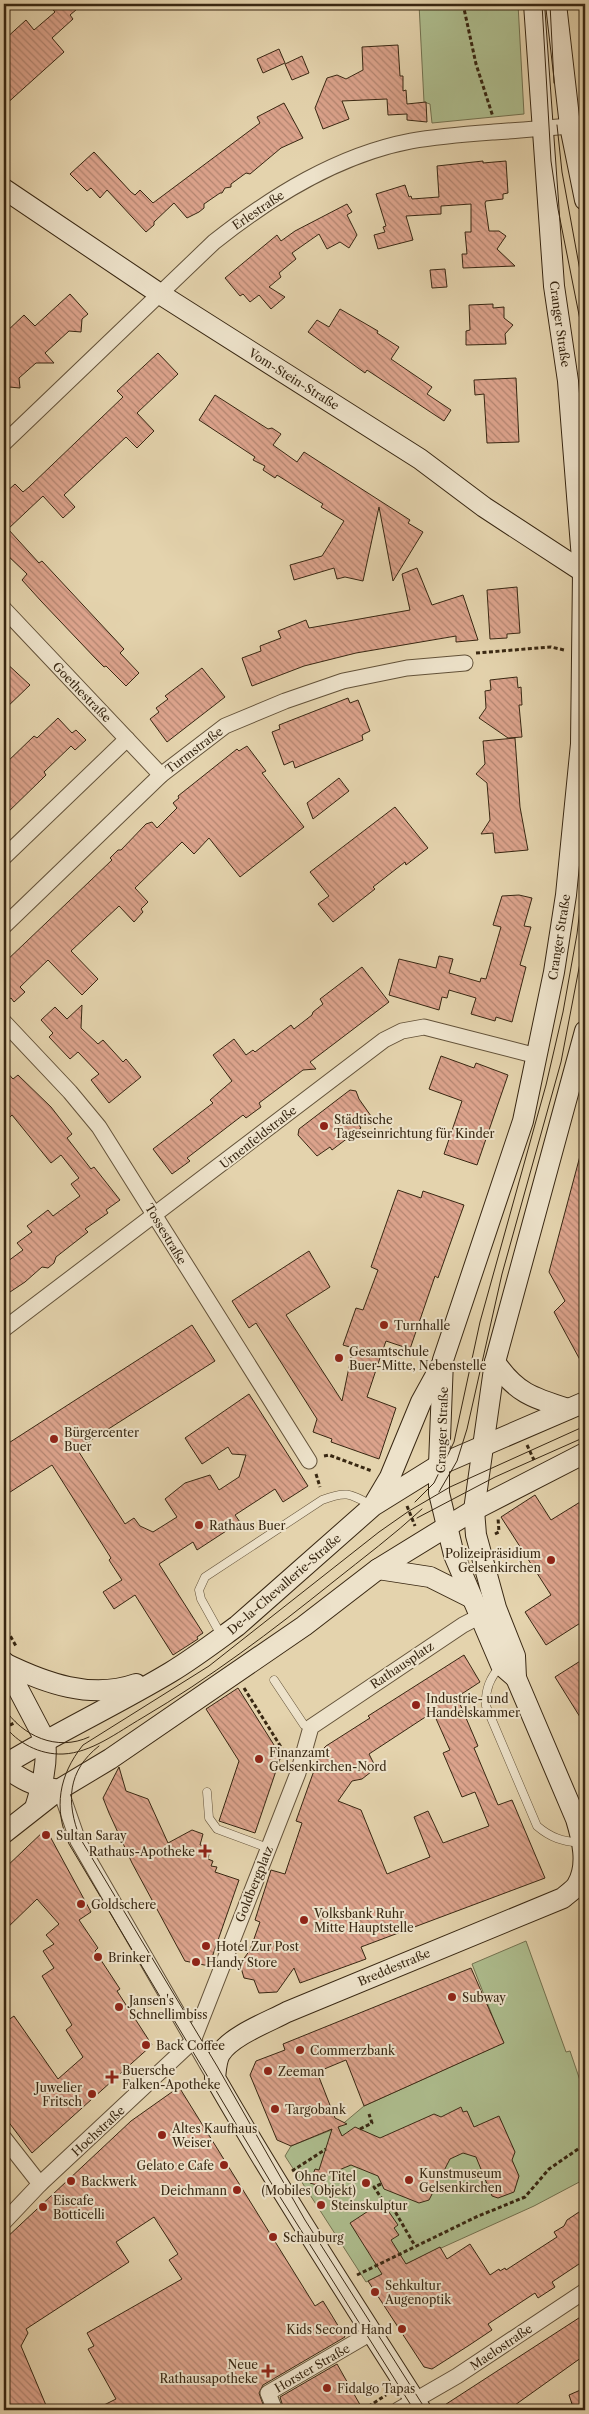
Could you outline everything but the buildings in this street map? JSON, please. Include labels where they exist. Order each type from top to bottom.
[{"type":"main road","name":"Cranger Straße","points":[[482,1607],[454,1555],[439,1493],[443,1360],[523,1121],[554,972],[566,895],[581,744],[585,573],[568,381],[554,286],[534,4]]},
{"type":"main road","points":[[556,4],[578,126],[585,200]]},
{"type":"main road","name":"Vom-Stein-Straße","points":[[4,189],[160,294],[420,459],[484,507],[585,573]]},
{"type":"main road","points":[[584,1870],[583,1843],[576,1819],[516,1678],[482,1607],[474,1510],[485,1447],[495,1362],[582,1056],[585,1031]]},
{"type":"main road","points":[[373,1506],[390,1477],[421,1402],[443,1360]]},
{"type":"main road","points":[[495,1362],[508,1380],[522,1392],[542,1401],[576,1406]]},
{"type":"main road","name":"De-la-Chevallerie-Straße","points":[[4,1766],[45,1740],[171,1672],[222,1637],[237,1626],[373,1506],[440,1465],[576,1406]]},
{"type":"main road","points":[[4,1833],[35,1808],[51,1788],[110,1759],[304,1626],[378,1569],[474,1510],[585,1453]]},
{"type":"main road","points":[[378,1569],[430,1577],[482,1607]]},
{"type":"main road","points":[[4,1663],[45,1740],[51,1788]]},
{"type":"main road","points":[[4,1663],[41,1680],[69,1688],[96,1690],[127,1687],[171,1672]]},
{"type":"main road","points":[[4,1766],[21,1778],[51,1788]]},
{"type":"main road","name":"Breddestraße","points":[[215,2078],[220,2054],[229,2045],[250,2031],[287,2012],[563,1898],[577,1885],[584,1870]]},
{"type":"main road","points":[[215,2078],[261,2157],[371,2333],[411,2407]]},
{"type":"street","name":"Erlestraße","points":[[4,442],[214,242],[244,218],[284,192],[324,170],[365,154],[411,141],[543,127],[578,126]]},
{"type":"street","name":"Goethestraße","points":[[4,609],[161,775]]},
{"type":"street","name":"Turmstraße","points":[[4,926],[161,775],[225,726],[284,701],[343,681],[407,668],[465,663]]},
{"type":"street","points":[[4,857],[127,739]]},
{"type":"street","name":"Tossestraße","points":[[4,1022],[70,1092],[99,1127],[309,1460]]},
{"type":"street","name":"Urnenfeldstraße","points":[[4,1329],[384,1040],[402,1030],[424,1026],[537,1056]]},
{"type":"street","name":"Rathausplatz","points":[[311,1726],[482,1607]]},
{"type":"street","name":"Goldbergplatz","points":[[193,2041],[298,1774],[311,1726]]},
{"type":"street","points":[[51,1788],[78,1841],[215,2078]]},
{"type":"street","name":"Hochstraße","points":[[4,2222],[40,2184],[193,2041]]},
{"type":"street","points":[[4,2138],[40,2184]]},
{"type":"street","name":"Maelostraße","points":[[411,2407],[585,2291]]},
{"type":"street","name":"Horster Straße","points":[[275,2410],[268,2392],[371,2333]]},
{"type":"lane","points":[[222,1637],[201,1599],[199,1590],[205,1577],[322,1500],[340,1493],[355,1496],[373,1506]]},
{"type":"lane","points":[[508,1660],[492,1677],[485,1693],[486,1706],[537,1826],[546,1834],[560,1841],[583,1843]]},
{"type":"lane","points":[[274,1680],[304,1725],[311,1726]]},
{"type":"lane","points":[[206,1792],[209,1818],[217,1829],[266,1853]]},
{"type":"path","points":[[463,4],[476,64],[497,132]]},
{"type":"path","points":[[465,663],[472,663],[471,653],[551,647],[566,650],[583,662]]},
{"type":"path","points":[[322,1500],[318,1478],[309,1460],[329,1455],[390,1477]]},
{"type":"path","points":[[413,1481],[406,1502],[422,1542]]},
{"type":"path","points":[[235,1673],[298,1774]]},
{"type":"path","points":[[360,2129],[372,2123],[369,2114]]},
{"type":"path","points":[[363,2273],[476,2217],[526,2197],[549,2169],[581,2148]]},
{"type":"path","points":[[291,2171],[326,2150]]},
{"type":"path","points":[[382,2184],[374,2187],[382,2199]]},
{"type":"path","points":[[389,2201],[415,2246]]},
{"type":"path","points":[[363,2410],[386,2395]]},
{"type":"green space","points":[[419,4],[518,4],[524,114],[432,123],[430,104],[424,102]]},
{"type":"green space","name":"Kunstmuseum Gelsenkirchen","points":[[526,1941],[566,2052],[570,2051],[585,2095],[585,2179],[534,2206],[366,2282],[285,2156],[291,2146],[339,2127],[364,2106],[503,2043],[472,1964]]},
{"type":"tram line","points":[[542,4],[551,161],[558,209],[585,345]]},
{"type":"tram line","points":[[550,4],[554,83]]},
{"type":"tram line","points":[[557,125],[562,172],[585,298]]},
{"type":"tram line","points":[[415,1502],[434,1483],[454,1442],[480,1322],[546,1085],[563,1012],[577,934],[585,867]]},
{"type":"tram line","points":[[439,1492],[457,1461],[467,1429],[502,1274],[561,1062],[585,937]]},
{"type":"tram line","points":[[414,2410],[270,2181],[69,1844],[61,1818],[61,1792],[68,1768],[83,1745],[209,1666],[379,1532],[409,1511],[450,1487],[585,1426]]},
{"type":"tram line","points":[[417,1518],[495,1477],[585,1437]]},
{"type":"tram line","points":[[4,1725],[15,1737],[30,1747],[54,1754],[73,1753],[104,1741],[192,1687],[240,1653],[287,1618],[422,1509]]},
{"type":"tram line","points":[[4,1708],[20,1726],[41,1739],[65,1743],[89,1737]]},
{"type":"tram line","points":[[99,1746],[81,1766],[72,1788],[71,1800],[75,1825],[80,1838],[217,2066],[305,2220],[426,2410]]},
{"type":"place","name":"Städtische Tageseinrichtung für Kinder","points":[[324,1126]]},
{"type":"place","name":"Turnhalle","points":[[384,1325]]},
{"type":"place","name":"Gesamtschule Buer-Mitte, Nebenstelle","points":[[339,1358]]},
{"type":"place","name":"Bürgercenter Buer","points":[[54,1439]]},
{"type":"place","name":"Rathaus Buer","points":[[199,1525]]},
{"type":"place","name":"Polizeipräsidium Gelsenkirchen","points":[[551,1560]]},
{"type":"place","name":"Industrie- und Handelskammer","points":[[416,1705]]},
{"type":"place","name":"Finanzamt Gelsenkirchen-Nord","points":[[259,1759]]},
{"type":"place","name":"Sultan Saray","points":[[46,1835]]},
{"type":"place","name":"Rathaus-Apotheke","points":[[205,1851]]},
{"type":"place","name":"Goldschere","points":[[81,1904]]},
{"type":"place","name":"Volksbank Ruhr Mitte Hauptstelle","points":[[304,1920]]},
{"type":"place","name":"Hotel Zur Post","points":[[206,1946]]},
{"type":"place","name":"Brinker","points":[[98,1957]]},
{"type":"place","name":"Handy Store","points":[[196,1962]]},
{"type":"place","name":"Subway","points":[[452,1997]]},
{"type":"place","name":"Jansen's Schnellimbiss","points":[[119,2007]]},
{"type":"place","name":"Back Coffee","points":[[146,2045]]},
{"type":"place","name":"Commerzbank","points":[[300,2050]]},
{"type":"place","name":"Zeeman","points":[[268,2071]]},
{"type":"place","name":"Buersche Falken-Apotheke","points":[[112,2077]]},
{"type":"place","name":"Juwelier Fritsch","points":[[92,2094]]},
{"type":"place","name":"Targobank","points":[[275,2109]]},
{"type":"place","name":"Altes Kaufhaus Weiser","points":[[162,2135]]},
{"type":"place","name":"Gelato e Cafe","points":[[224,2165]]},
{"type":"place","name":"Kunstmuseum Gelsenkirchen","points":[[409,2180]]},
{"type":"place","name":"Backwerk","points":[[71,2181]]},
{"type":"place","name":"Ohne Titel (Mobiles Objekt)","points":[[366,2183]]},
{"type":"place","name":"Deichmann","points":[[237,2190]]},
{"type":"place","name":"Steinskulptur","points":[[321,2205]]},
{"type":"place","name":"Eiscafe Botticelli","points":[[43,2207]]},
{"type":"place","name":"Schauburg","points":[[273,2237]]},
{"type":"place","name":"Sehkultur Augenoptik","points":[[375,2292]]},
{"type":"place","name":"Kids Second Hand","points":[[402,2329]]},
{"type":"place","name":"Neue Rathausapotheke","points":[[268,2371]]},
{"type":"place","name":"Fidalgo Tapas","points":[[327,2388]]}]
